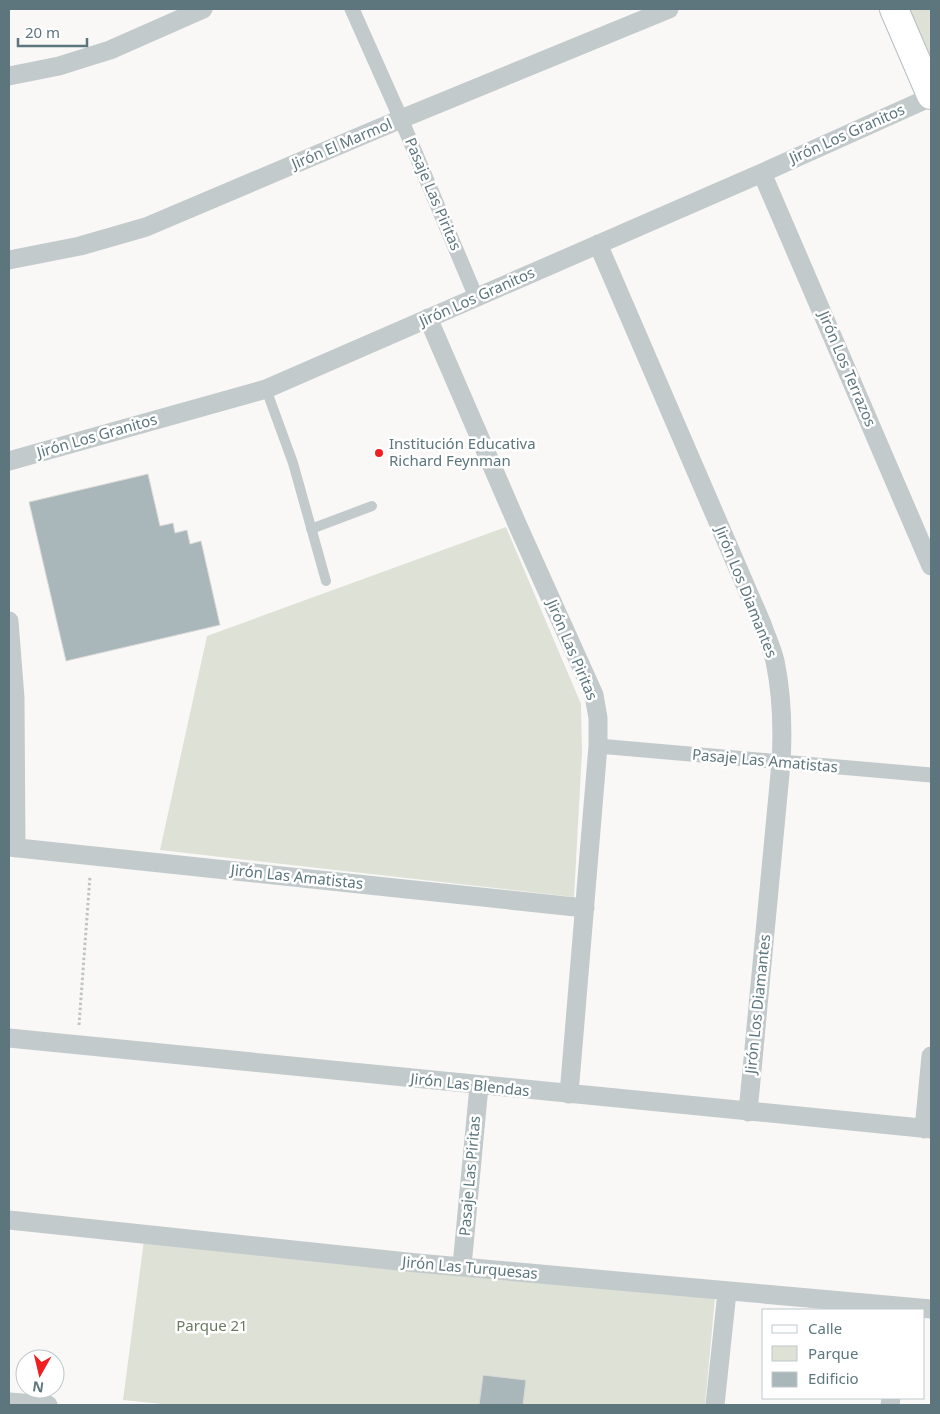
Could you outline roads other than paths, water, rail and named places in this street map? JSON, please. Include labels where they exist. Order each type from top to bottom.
[{"type":"main road","points":[[894,9],[931,96]]},
{"type":"street","points":[[9,76],[59,66],[110,50],[203,9]]},
{"type":"street","name":"Pasaje Las Piritas","points":[[352,9],[401,119],[476,297]]},
{"type":"street","name":"Jirón El Marmol","points":[[9,260],[80,246],[146,227],[401,119],[669,9]]},
{"type":"street","name":"Jirón Los Granitos","points":[[9,461],[266,389],[762,173],[931,96]]},
{"type":"street","name":"Jirón Los Terrazos","points":[[762,173],[931,566]]},
{"type":"street","name":"Jirón Los Diamantes","points":[[598,244],[762,624],[774,659],[781,696],[782,763],[748,1112]]},
{"type":"street","name":"Jirón Las Piritas","points":[[428,318],[594,695],[598,718],[598,746],[569,1094]]},
{"type":"street","points":[[9,620],[15,698],[12,847]]},
{"type":"street","name":"Pasaje Las Amatistas","points":[[598,746],[931,775]]},
{"type":"street","name":"Jirón Las Amatistas","points":[[12,847],[585,908]]},
{"type":"street","name":"Jirón Las Blendas","points":[[9,1038],[928,1129]]},
{"type":"street","points":[[928,1129],[931,1056]]},
{"type":"street","name":"Pasaje Las Piritas","points":[[462,1266],[479,1086]]},
{"type":"street","name":"Jirón Las Turquesas","points":[[9,1220],[416,1263],[899,1309],[931,1309]]},
{"type":"street","points":[[715,1405],[727,1292]]},
{"type":"street","points":[[9,1402],[48,1405]]},
{"type":"lane","points":[[266,389],[293,463],[326,581]]},
{"type":"lane","points":[[311,529],[372,506]]},
{"type":"place","name":"Institución Educativa Richard Feynman","points":[[379,453]]},
{"type":"park label","name":"Parque 21","points":[[212,1326]]}]
